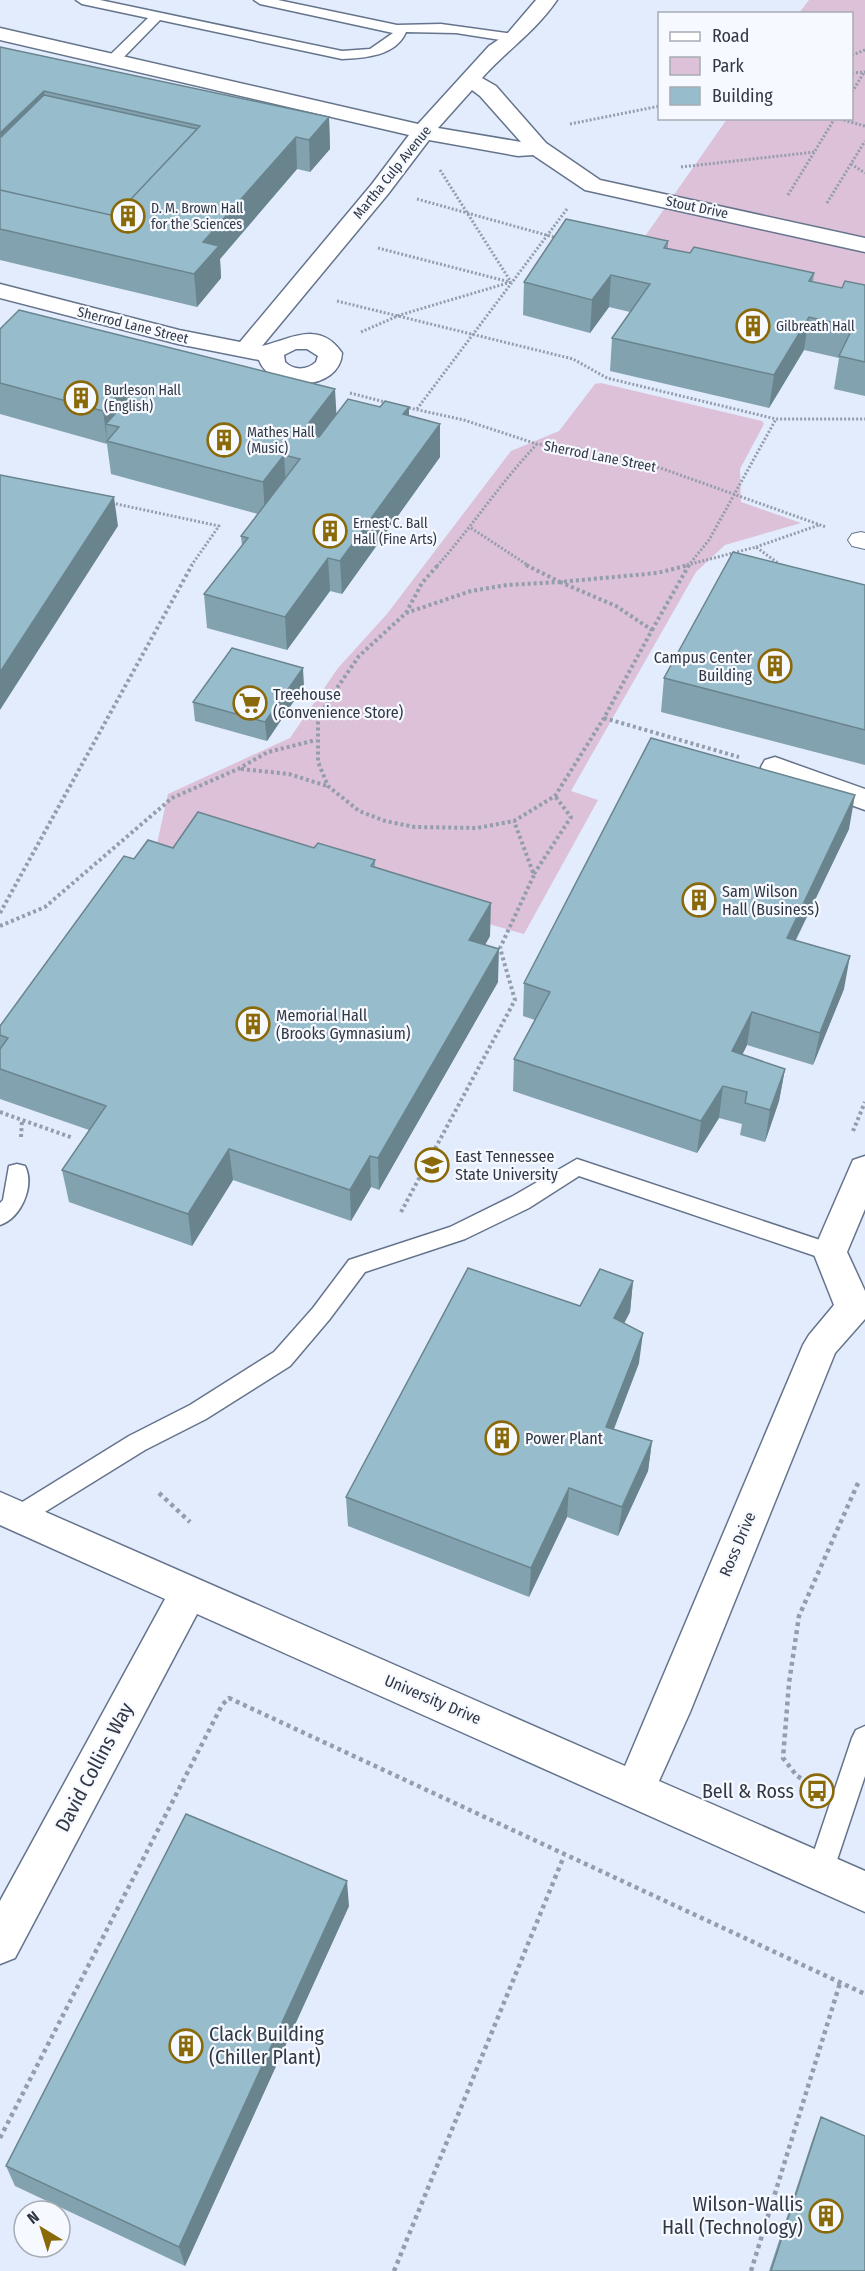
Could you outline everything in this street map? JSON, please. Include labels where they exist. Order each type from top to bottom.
[{"type":"street","name":"Martha Culp Avenue","points":[[245,351],[380,189],[423,132],[496,50],[514,38],[547,0]]},
{"type":"street","points":[[0,34],[423,132],[518,149],[538,148]]},
{"type":"street","name":"Stout Drive","points":[[470,80],[488,91],[538,148],[593,185],[865,245]]},
{"type":"street","name":"Sherrod Lane Street","points":[[0,291],[178,338],[272,355]]},
{"type":"street","points":[[300,341],[313,342],[330,353],[331,360],[327,368],[317,373],[291,375],[277,368],[272,362],[272,355],[277,348],[300,341]]},
{"type":"street","points":[[775,767],[865,800]]},
{"type":"street","points":[[830,1252],[865,1169]]},
{"type":"street","name":"Ross Drive","points":[[635,1789],[670,1712],[821,1345],[859,1307],[830,1252]]},
{"type":"street","name":"University Drive","points":[[9,1512],[865,1892]]},
{"type":"street","name":"David Collins Way","points":[[0,1943],[189,1591]]},
{"type":"lane","points":[[82,0],[342,55],[369,54],[387,48],[400,33],[397,29]]},
{"type":"lane","points":[[260,0],[397,29],[415,27],[456,30],[514,38]]},
{"type":"lane","points":[[114,59],[156,17]]},
{"type":"lane","points":[[9,1512],[136,1443],[198,1413],[282,1359],[321,1314],[357,1266],[457,1233],[521,1202],[576,1167],[830,1252]]},
{"type":"lane","points":[[0,1216],[13,1204],[17,1172]]},
{"type":"lane","points":[[820,1872],[865,1738]]},
{"type":"path","points":[[853,91],[865,72]]},
{"type":"path","points":[[563,126],[658,106]]},
{"type":"path","points":[[795,201],[786,199],[834,120]]},
{"type":"path","points":[[842,120],[865,126]]},
{"type":"path","points":[[824,207],[865,141]]},
{"type":"path","points":[[679,167],[815,152]]},
{"type":"path","points":[[851,164],[865,172]]},
{"type":"path","points":[[438,166],[466,214],[511,282]]},
{"type":"path","points":[[417,409],[546,235],[577,196],[593,185]]},
{"type":"path","points":[[412,198],[558,238]]},
{"type":"path","points":[[371,246],[511,282]]},
{"type":"path","points":[[360,333],[400,315],[511,282]]},
{"type":"path","points":[[327,298],[573,359],[607,378],[776,419],[865,419]]},
{"type":"path","name":"Sherrod Lane Street","points":[[340,391],[464,420],[537,444],[580,450],[652,465],[863,541]]},
{"type":"path","points":[[238,769],[289,774],[328,786],[359,811],[385,821],[415,827],[477,828],[514,821],[555,796],[604,718],[690,562],[709,540],[732,493],[776,419]]},
{"type":"path","points":[[328,786],[318,762],[316,740],[318,721],[340,682],[359,656],[406,613],[422,583],[471,528],[515,467],[537,444]]},
{"type":"path","points":[[0,913],[183,578],[219,526],[109,502]]},
{"type":"path","points":[[406,613],[471,591],[507,585],[657,573],[690,562],[756,547],[819,525]]},
{"type":"path","points":[[471,528],[527,565],[616,606],[652,630]]},
{"type":"path","points":[[756,547],[783,566]]},
{"type":"path","points":[[0,926],[45,908],[172,798],[238,769],[268,752],[316,740]]},
{"type":"path","points":[[414,1246],[395,1224],[515,1000],[500,948],[534,875],[571,817],[555,796]]},
{"type":"path","points":[[514,821],[534,875]]},
{"type":"path","points":[[0,1112],[73,1138]]},
{"type":"path","points":[[844,1798],[797,1776],[783,1758],[789,1683],[800,1616],[858,1484]]},
{"type":"path","points":[[159,1493],[190,1522]]},
{"type":"path","points":[[0,2138],[216,1716],[229,1698],[564,1856],[865,1994]]},
{"type":"path","points":[[394,2271],[564,1856]]},
{"type":"path","points":[[751,2271],[840,1983]]},
{"type":"green space","points":[[809,0],[865,0],[865,319],[625,265],[726,120],[853,120],[853,12],[800,12]]},
{"type":"green space","points":[[601,383],[762,421],[764,424],[740,469],[741,502],[801,523],[725,545],[696,572],[571,791],[598,800],[524,934],[205,842],[166,855],[156,848],[168,794],[290,738],[338,668],[387,614],[511,451],[559,431],[595,384]]},
{"type":"building","points":[[0,47],[329,117],[309,140],[296,137],[203,242],[219,246],[194,274],[0,229],[0,190],[115,216],[200,126],[44,91],[0,133]]},
{"type":"building","points":[[44,95],[197,129],[115,216],[0,190],[0,138]]},
{"type":"building","points":[[566,219],[668,241],[664,248],[690,253],[694,247],[814,273],[809,281],[842,288],[845,281],[865,285],[865,362],[839,356],[853,327],[809,317],[774,375],[612,338],[650,284],[611,275],[592,300],[524,282]]},
{"type":"building","points":[[19,310],[335,389],[301,433],[319,437],[348,399],[380,407],[385,401],[409,407],[403,414],[440,424],[340,561],[328,558],[285,617],[204,594],[248,538],[241,536],[300,459],[284,455],[263,482],[107,441],[119,427],[106,424],[137,389],[126,386],[103,411],[0,383],[0,329]]},
{"type":"building","points":[[0,475],[114,497],[0,672]]},
{"type":"building","name":"Campus Center Building","points":[[733,552],[865,585],[865,730],[664,678]]},
{"type":"building","points":[[232,648],[303,668],[265,722],[193,702]]},
{"type":"building","name":"Sam Wilson Hall (Business)","points":[[651,738],[855,795],[787,938],[850,956],[820,1033],[752,1012],[732,1051],[785,1069],[770,1110],[745,1103],[747,1092],[723,1086],[701,1121],[514,1059],[550,992],[524,983]]},
{"type":"building","name":"Memorial Hall (Brooks Gymnasium)","points":[[198,812],[314,848],[318,843],[375,860],[371,866],[491,903],[469,940],[499,949],[378,1158],[370,1156],[350,1190],[229,1149],[188,1214],[62,1170],[106,1106],[0,1069],[0,1049],[8,1038],[0,1035],[0,1026],[124,856],[134,859],[148,840],[173,848]]},
{"type":"building","name":"Power Plant","points":[[468,1268],[580,1306],[600,1269],[633,1281],[614,1318],[643,1333],[606,1427],[652,1441],[622,1507],[569,1488],[531,1568],[346,1497]]},
{"type":"building","name":"Clack Building (Chiller Plant)","points":[[186,1814],[347,1881],[179,2247],[6,2166]]},
{"type":"building","name":"Wilson-Wallis Hall (Technology)","points":[[821,2117],[865,2136],[865,2271],[771,2271]]},
{"type":"place","name":"D. M. Brown Hall for the Sciences","points":[[128,216]]},
{"type":"place","name":"Gilbreath Hall","points":[[753,326]]},
{"type":"place","name":"Burleson Hall (English)","points":[[81,398]]},
{"type":"place","name":"Mathes Hall (Music)","points":[[224,440]]},
{"type":"place","name":"Ernest C. Ball Hall (Fine Arts)","points":[[330,531]]},
{"type":"place","name":"Campus Center Building","points":[[775,666]]},
{"type":"place","name":"Treehouse (Convenience Store)","points":[[250,703]]},
{"type":"place","name":"Sam Wilson Hall (Business)","points":[[699,900]]},
{"type":"place","name":"Memorial Hall (Brooks Gymnasium)","points":[[253,1024]]},
{"type":"place","name":"East Tennessee State University","points":[[432,1165]]},
{"type":"place","name":"Power Plant","points":[[502,1438]]},
{"type":"place","name":"Bell & Ross","points":[[817,1791]]},
{"type":"place","name":"Clack Building (Chiller Plant)","points":[[186,2046]]},
{"type":"place","name":"Wilson-Wallis Hall (Technology)","points":[[826,2216]]}]
